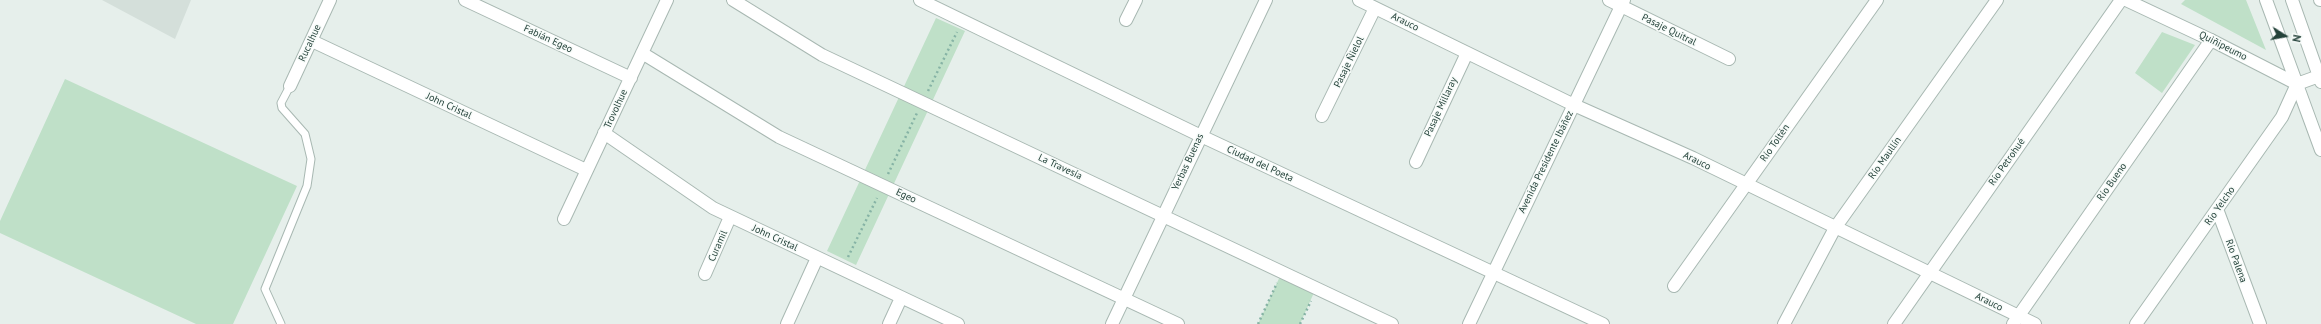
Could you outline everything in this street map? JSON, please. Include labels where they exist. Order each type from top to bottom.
[{"type":"street","name":"Rucalhue","points":[[290,86],[330,0]]},
{"type":"street","name":"Fabián Egeo","points":[[465,0],[630,78]]},
{"type":"street","name":"Trovolhue","points":[[564,218],[667,0]]},
{"type":"street","name":"La Travesía","points":[[733,0],[802,44],[1392,324]]},
{"type":"street","name":"Ciudad del Poeta","points":[[920,0],[1201,136],[1493,273],[1588,321],[1603,324]]},
{"type":"street","points":[[1126,20],[1136,0]]},
{"type":"street","name":"Yerbas Buenas","points":[[1112,324],[1266,0]]},
{"type":"street","name":"Arauco","points":[[1359,0],[1574,105],[1693,158],[1745,185],[1929,273],[2016,320],[2035,324]]},
{"type":"street","name":"Pasaje Quitral","points":[[1608,0],[1622,3],[1729,59]]},
{"type":"street","name":"Río Toltén","points":[[1674,286],[1877,0]]},
{"type":"street","name":"Río Maullín","points":[[1784,324],[1835,228],[1997,0]]},
{"type":"street","name":"Río Petrohué","points":[[1894,324],[2120,0]]},
{"type":"street","name":"Quiñipeumo","points":[[2126,0],[2211,40],[2297,84]]},
{"type":"street","points":[[2266,0],[2321,150]]},
{"type":"street","points":[[2292,0],[2320,79],[2297,84]]},
{"type":"street","name":"Avenida Presidente Ibáñez","points":[[1469,324],[1622,3]]},
{"type":"street","name":"Pasaje Ñielol","points":[[1322,116],[1375,8]]},
{"type":"street","name":"Río Bueno","points":[[2016,320],[2211,40]]},
{"type":"street","name":"John Cristal","points":[[312,41],[586,170]]},
{"type":"street","name":"Egeo","points":[[642,53],[766,130],[1178,324]]},
{"type":"street","name":"Pasaje Millaray","points":[[1416,162],[1467,53]]},
{"type":"street","name":"Río Yelcho","points":[[2136,324],[2282,117],[2297,84]]},
{"type":"street","name":"John Cristal","points":[[604,133],[713,208],[958,324]]},
{"type":"street","name":"Río Palena","points":[[2217,209],[2260,324]]},
{"type":"street","name":"Curamil","points":[[705,274],[730,217]]},
{"type":"street","points":[[787,324],[817,258]]},
{"type":"street","points":[[889,324],[902,298]]},
{"type":"street","points":[[2248,324],[2256,312]]},
{"type":"lane","points":[[281,324],[265,289],[307,186],[311,159],[305,134],[282,108],[281,103],[290,86]]},
{"type":"path","points":[[842,270],[962,20]]},
{"type":"path","points":[[1258,324],[1282,272]]},
{"type":"path","points":[[1300,324],[1316,288]]},
{"type":"shaded area","points":[[102,0],[191,0],[175,39]]},
{"type":"green space","points":[[2185,0],[2246,0],[2266,50],[2181,4]]},
{"type":"green space","points":[[936,18],[965,31],[856,265],[827,251]]},
{"type":"green space","points":[[2162,32],[2195,45],[2162,93],[2135,73]]},
{"type":"green space","points":[[65,79],[297,186],[233,324],[196,324],[0,233],[0,221]]},
{"type":"green space","points":[[1282,272],[1316,288],[1300,324],[1258,324]]}]
